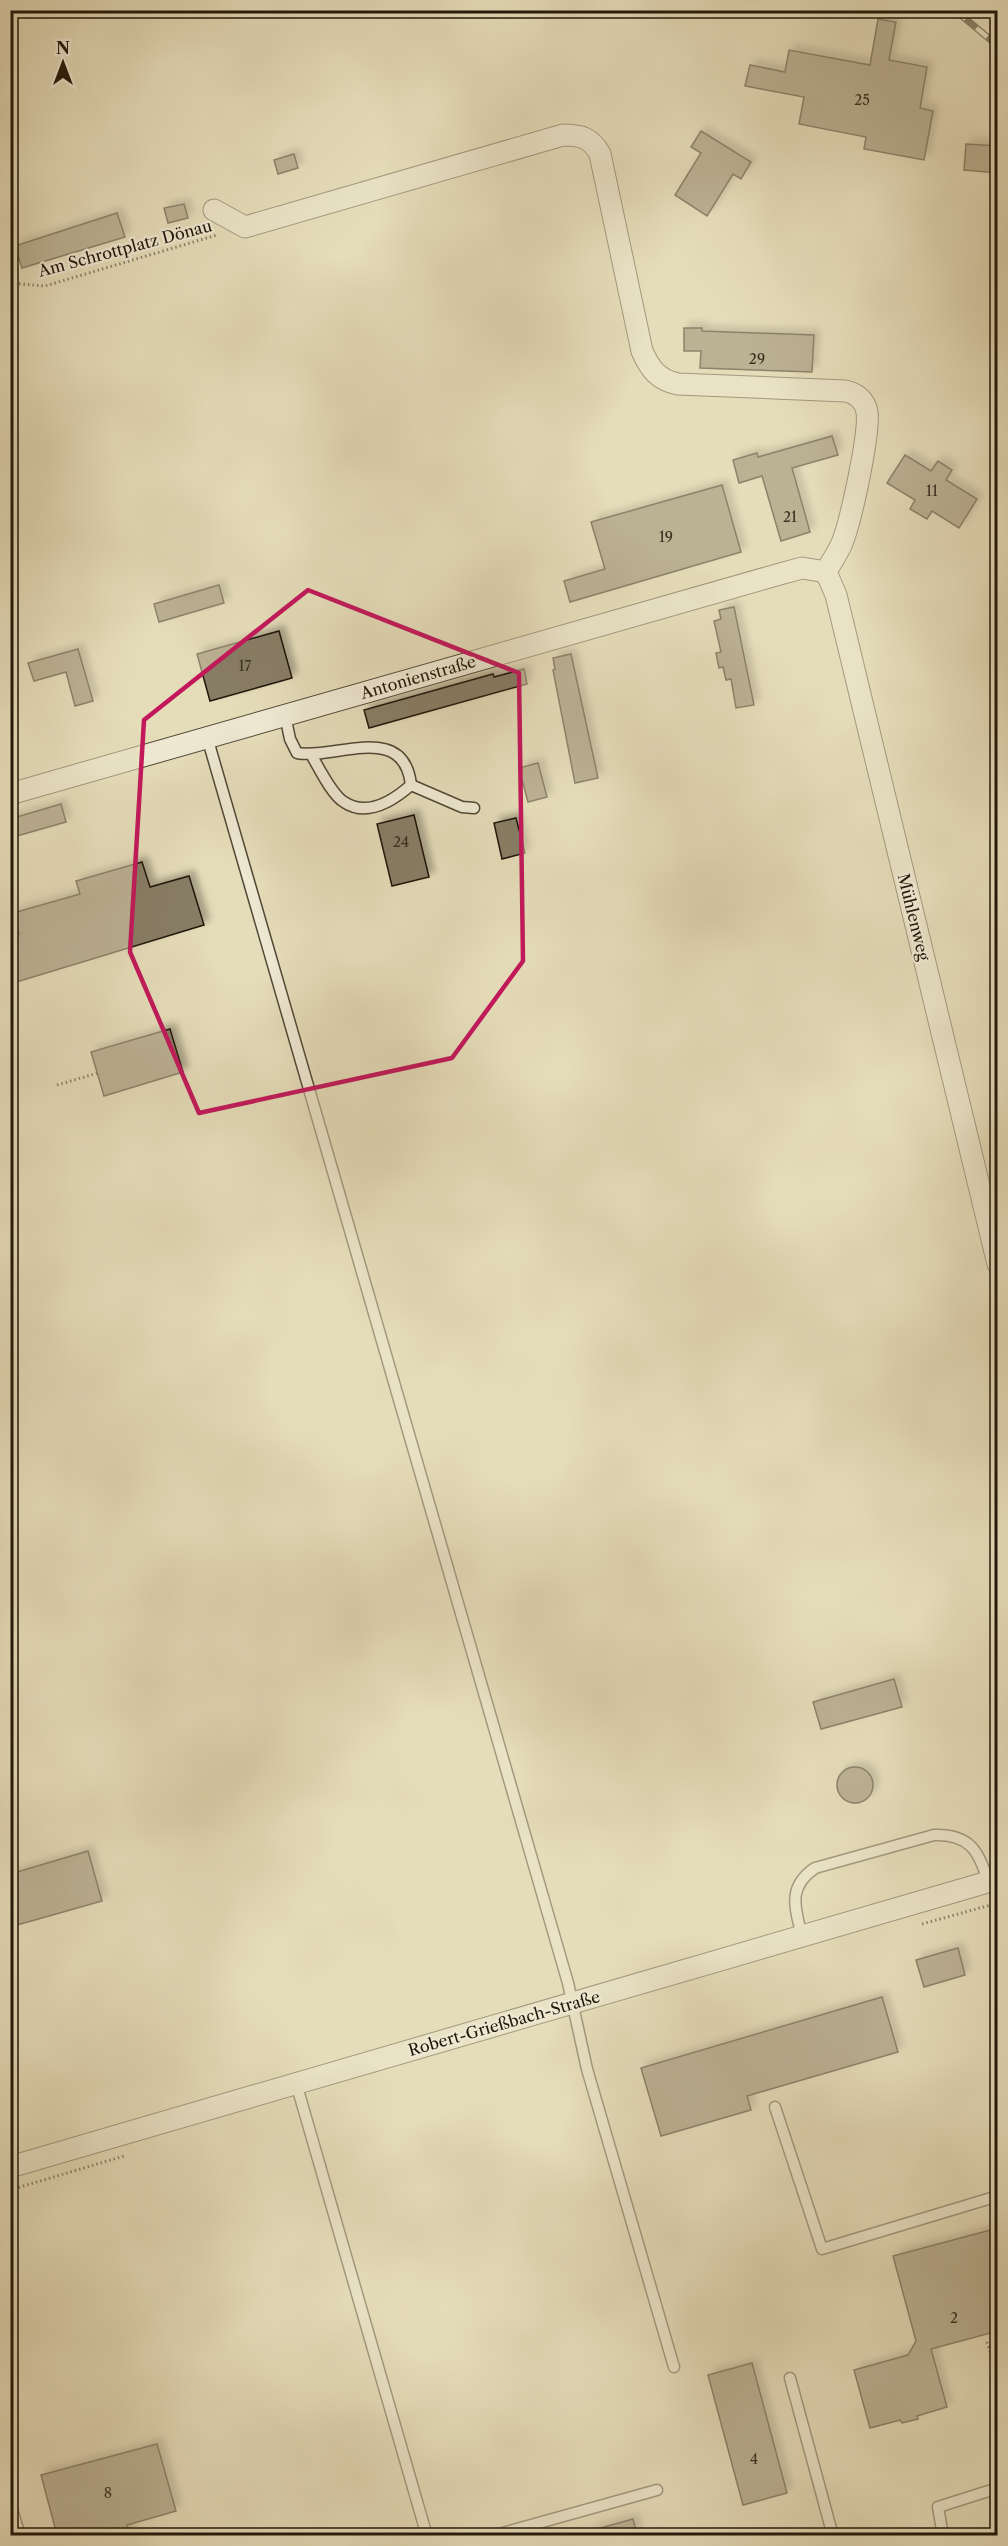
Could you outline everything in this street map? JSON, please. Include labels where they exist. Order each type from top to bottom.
[{"type":"street","points":[[214,210],[245,227],[554,137],[581,135],[594,142],[600,154],[642,351],[648,365],[656,375],[667,382],[678,384],[845,391],[854,393],[862,400],[867,411],[864,449],[842,544],[826,572]]},
{"type":"street","name":"Antonienstraße","points":[[10,794],[802,568],[826,572]]},
{"type":"street","name":"Mühlenweg","points":[[826,572],[836,595],[998,1264]]},
{"type":"street","name":"Robert-Grießbach-Straße","points":[[10,2167],[993,1880]]},
{"type":"lane","points":[[285,715],[290,739],[297,753],[312,756],[347,748],[386,749],[396,753],[409,770],[411,784]]},
{"type":"lane","points":[[207,737],[573,2003],[587,2069],[674,2367]]},
{"type":"lane","points":[[312,756],[324,778],[344,802],[362,808],[381,806],[397,797],[411,784]]},
{"type":"lane","points":[[411,784],[462,807],[474,808]]},
{"type":"lane","points":[[802,1936],[797,1916],[797,1886],[805,1875],[815,1868],[934,1835],[946,1834],[969,1843],[993,1880]]},
{"type":"lane","points":[[296,2083],[427,2535]]},
{"type":"lane","points":[[774,2107],[822,2249],[998,2196]]},
{"type":"lane","points":[[790,2378],[833,2535]]},
{"type":"lane","points":[[943,2535],[938,2507],[998,2488]]},
{"type":"lane","points":[[492,2535],[657,2490]]},
{"type":"lane","points":[[10,2503],[20,2535]]},
{"type":"path","name":"Am Schrottplatz Dönau","points":[[10,283],[45,286],[245,227]]},
{"type":"path","points":[[57,1085],[98,1073]]},
{"type":"path","points":[[987,2342],[998,2377]]},
{"type":"path","points":[[982,2535],[998,2531]]},
{"type":"highlighted area","points":[[308,590],[519,673],[523,961],[452,1058],[199,1113],[130,952],[144,720]]},
{"type":"building","points":[[878,19],[896,22],[889,60],[927,67],[920,108],[933,111],[924,160],[864,149],[866,137],[799,124],[804,97],[745,86],[750,65],[785,72],[789,50],[870,65]]},
{"type":"building","points":[[701,131],[751,162],[741,179],[733,174],[707,216],[675,195],[701,153],[691,147]]},
{"type":"building","points":[[966,144],[998,146],[998,173],[964,170]]},
{"type":"building","points":[[294,154],[298,168],[278,174],[274,160]]},
{"type":"building","points":[[184,204],[188,218],[168,223],[164,208]]},
{"type":"building","points":[[117,213],[125,237],[22,268],[15,246]]},
{"type":"building","points":[[684,328],[702,328],[702,331],[814,335],[812,372],[700,368],[701,351],[684,351]]},
{"type":"building","points":[[832,436],[838,455],[792,468],[810,532],[781,541],[762,476],[739,483],[733,460],[757,453],[758,457]]},
{"type":"building","points":[[905,455],[931,471],[938,461],[952,470],[946,480],[977,499],[959,528],[932,511],[927,519],[910,509],[915,500],[887,483]]},
{"type":"building","points":[[722,485],[741,552],[570,602],[564,581],[605,569],[591,522]]},
{"type":"building","points":[[219,585],[224,603],[159,622],[154,604]]},
{"type":"building","points":[[734,607],[754,705],[736,708],[731,679],[726,680],[723,667],[719,668],[716,653],[721,652],[714,621],[721,619],[719,610]]},
{"type":"building","points":[[279,631],[292,678],[210,701],[197,654]]},
{"type":"building","points":[[78,649],[93,701],[75,706],[66,672],[34,681],[28,663]]},
{"type":"building","points":[[571,654],[598,778],[575,783],[553,670],[555,669],[553,658]]},
{"type":"building","points":[[524,669],[527,684],[369,728],[364,710],[493,674],[494,677]]},
{"type":"building","points":[[538,763],[547,797],[528,802],[519,768]]},
{"type":"building","points":[[61,804],[66,822],[10,838],[10,819]]},
{"type":"building","points":[[414,815],[429,877],[392,886],[377,824]]},
{"type":"building","points":[[516,818],[525,853],[502,859],[494,823]]},
{"type":"building","points":[[142,862],[150,887],[189,876],[204,925],[10,984],[10,936],[19,934],[13,913],[80,894],[76,881]]},
{"type":"building","points":[[170,1029],[183,1072],[104,1096],[91,1052]]},
{"type":"building","points":[[894,1679],[902,1707],[821,1729],[813,1702]]},
{"type":"building","points":[[855,1767],[867,1773],[873,1785],[867,1797],[855,1803],[843,1797],[837,1785],[843,1773]]},
{"type":"building","points":[[88,1851],[102,1901],[10,1927],[10,1874]]},
{"type":"building","points":[[958,1948],[965,1975],[924,1987],[916,1960]]},
{"type":"building","points":[[882,1997],[898,2052],[747,2096],[751,2110],[661,2136],[641,2068]]},
{"type":"building","points":[[998,2228],[998,2331],[931,2349],[947,2407],[917,2416],[918,2419],[902,2423],[900,2420],[870,2428],[854,2370],[908,2355],[916,2341],[893,2256]]},
{"type":"building","points":[[752,2363],[787,2493],[743,2505],[708,2375]]},
{"type":"building","points":[[157,2444],[176,2511],[127,2525],[130,2535],[57,2535],[41,2475]]},
{"type":"building","points":[[633,2519],[637,2535],[590,2535],[590,2531]]},
{"type":"railway","points":[[955,10],[998,46]]}]
